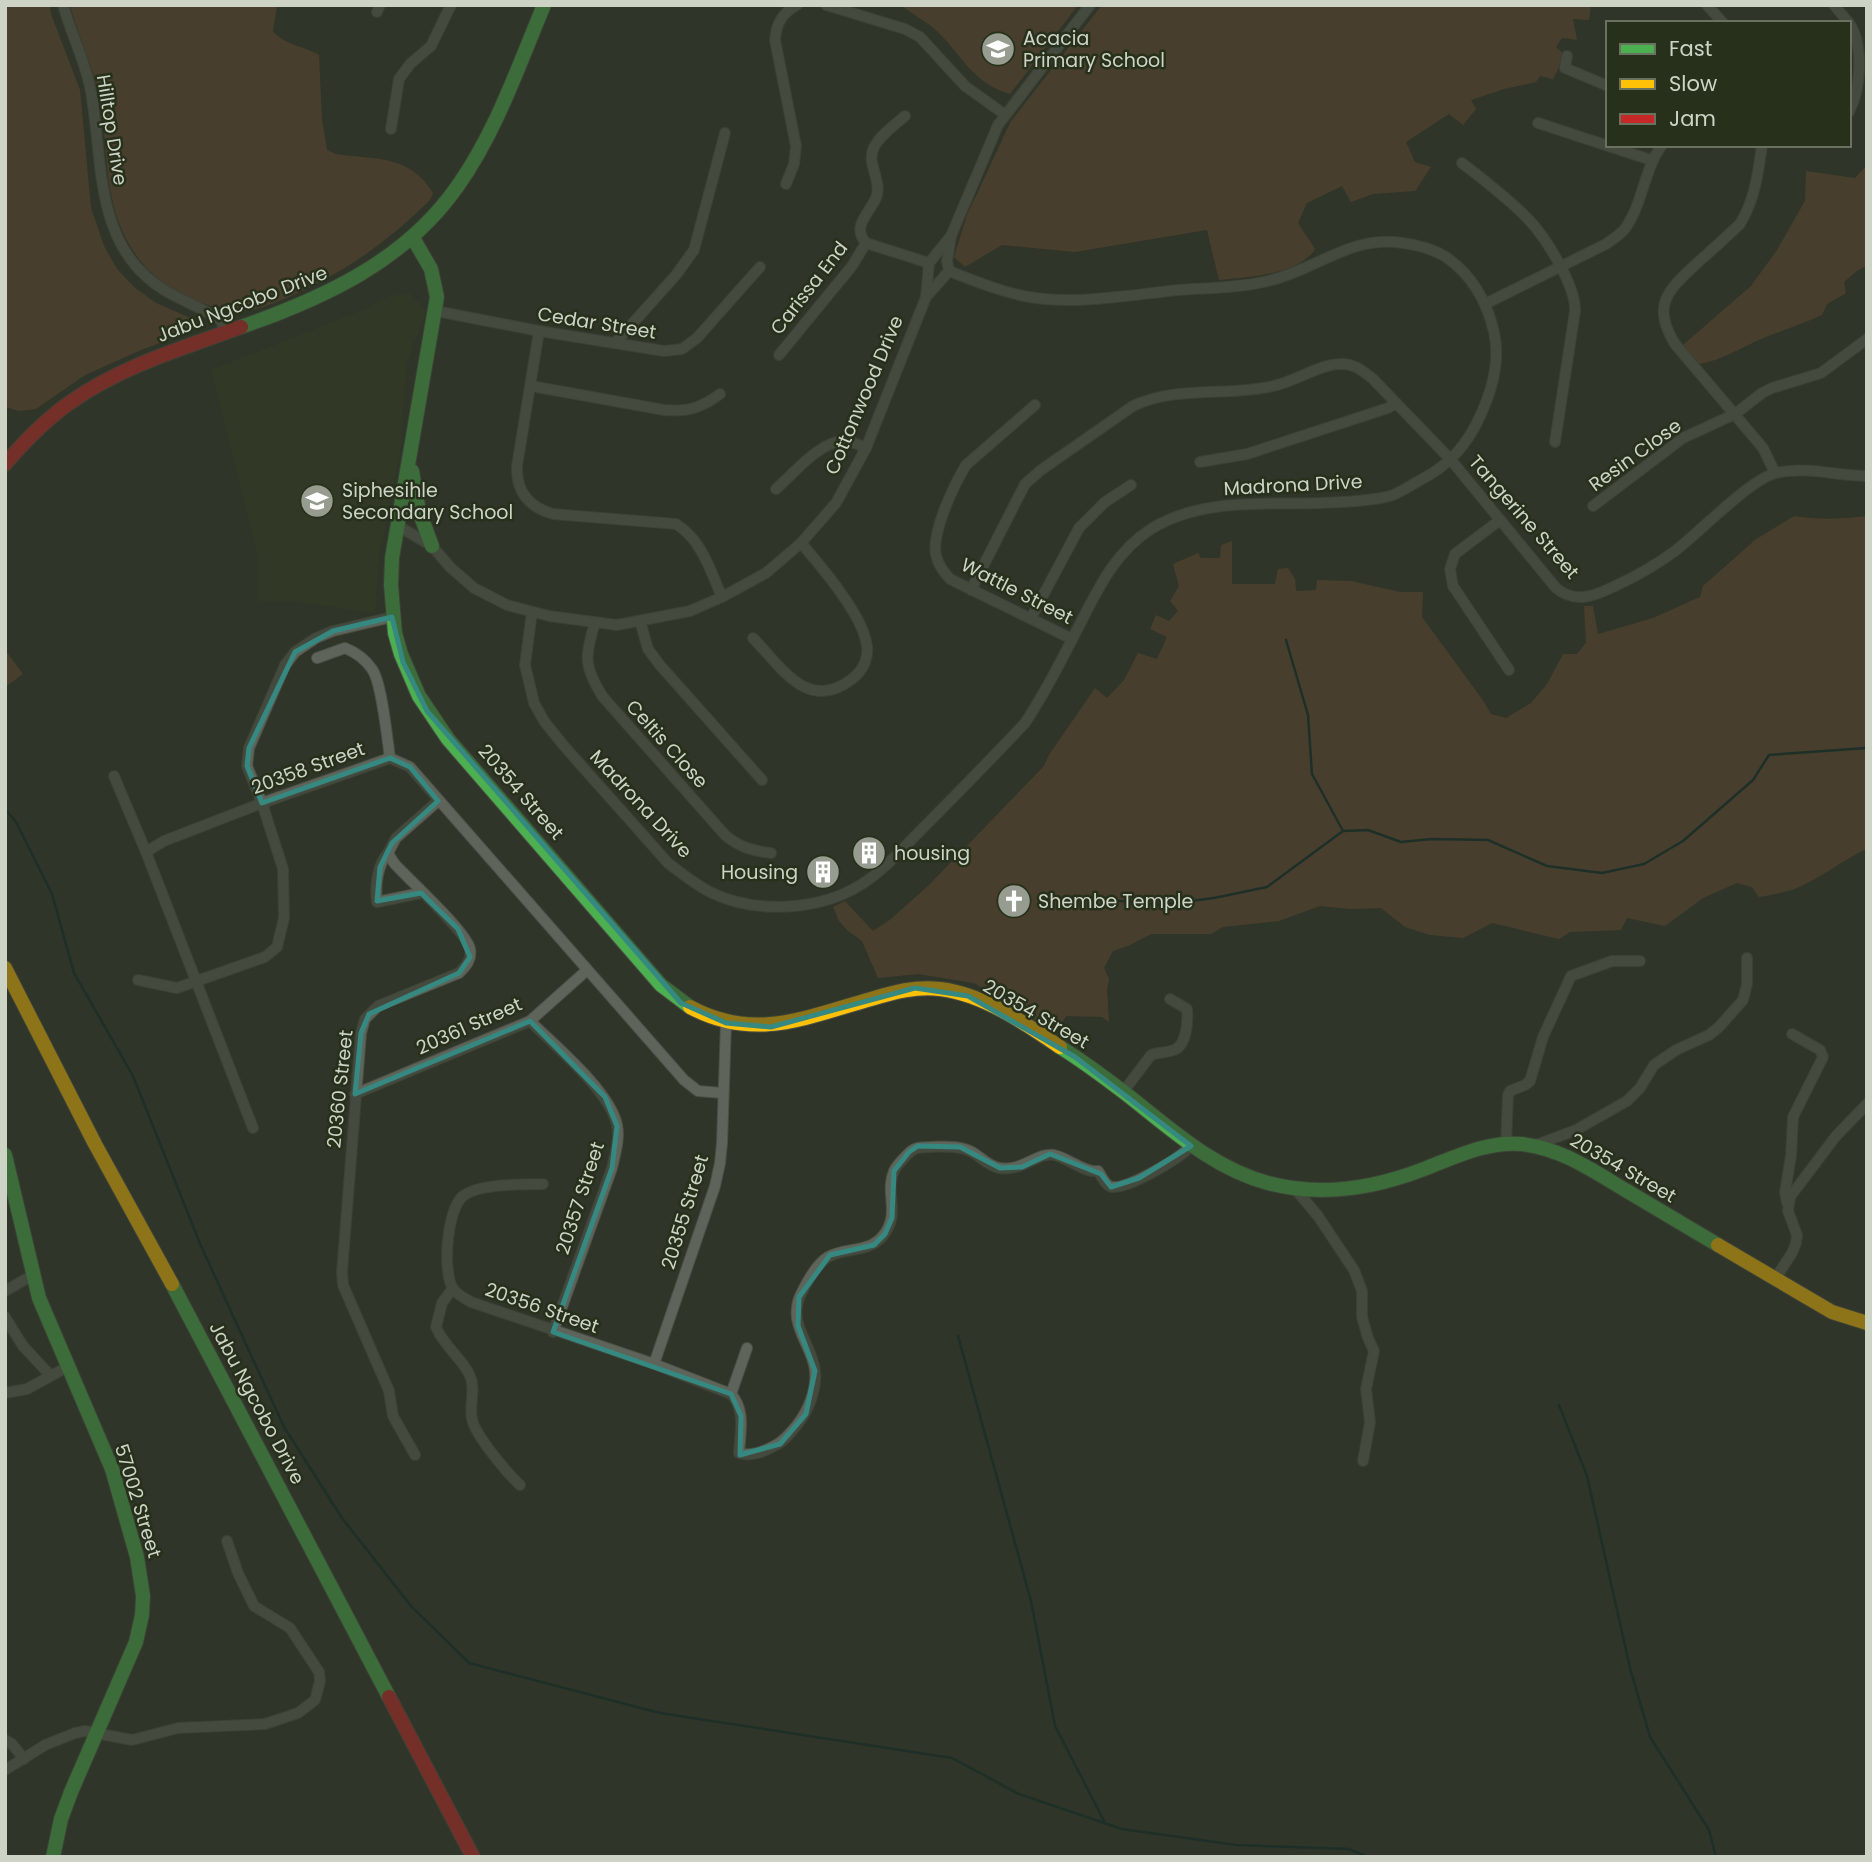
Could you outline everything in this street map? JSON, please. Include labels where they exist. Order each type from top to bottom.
[{"type":"street","name":"Hilltop Drive","points":[[64,5],[91,89],[105,198],[123,245],[147,277],[165,290],[218,318],[223,323],[222,335]]},
{"type":"street","points":[[391,129],[399,79],[410,64],[431,46],[452,5]]},
{"type":"street","name":"Jabu Ngcobo Drive","points":[[5,464],[40,426],[79,397],[161,356],[335,290],[374,267],[413,237],[462,182],[481,150],[544,5]]},
{"type":"street","points":[[786,184],[794,164],[796,146],[775,40],[782,17],[797,5]]},
{"type":"street","points":[[826,5],[905,29],[920,37],[965,86],[1004,114]]},
{"type":"street","name":"Cottonwood Drive","points":[[398,526],[432,546],[450,567],[474,588],[507,605],[595,623],[617,625],[690,611],[766,573],[801,543],[836,503],[866,448],[926,298],[946,269],[951,236],[978,168],[1004,114],[1090,5]]},
{"type":"street","points":[[1707,5],[1721,21]]},
{"type":"street","points":[[1834,5],[1847,21]]},
{"type":"street","points":[[1851,26],[1860,55],[1851,105]]},
{"type":"street","points":[[1567,56],[1564,68],[1606,85]]},
{"type":"street","points":[[905,116],[881,137],[873,150],[872,162],[878,191],[860,225],[861,236],[866,243],[931,264],[943,257],[946,269],[935,277],[931,264]]},
{"type":"street","points":[[1538,123],[1606,145]]},
{"type":"street","points":[[615,344],[676,275],[694,250],[725,133]]},
{"type":"street","points":[[1611,147],[1651,160]]},
{"type":"street","points":[[1485,304],[1606,244],[1623,232],[1634,212],[1651,160],[1661,147]]},
{"type":"street","points":[[1762,147],[1757,184],[1747,213],[1740,224],[1668,292],[1663,309],[1666,330],[1763,448],[1775,473],[1867,476]]},
{"type":"street","points":[[1462,163],[1531,221],[1570,283],[1576,302],[1555,442]]},
{"type":"street","name":"Cottonwood Drive","points":[[926,298],[931,264],[951,236]]},
{"type":"street","points":[[413,237],[431,269],[436,285],[436,311],[411,449],[417,503],[432,546]]},
{"type":"street","name":"Madrona Drive","points":[[532,612],[525,665],[534,703],[564,746],[668,863],[686,878],[733,901],[770,906],[806,905],[861,885],[887,864],[1025,723],[1042,698],[1100,584],[1115,561],[1134,541],[1154,527],[1181,515],[1216,506],[1320,504],[1394,494],[1434,473],[1451,460],[1475,428],[1494,377],[1496,339],[1485,304],[1473,282],[1449,260],[1420,246],[1392,241],[1356,245],[1267,282],[1069,300],[1013,294],[946,269]]},
{"type":"street","name":"Carissa End","points":[[779,355],[852,266],[866,243]]},
{"type":"street","name":"Cedar Street","points":[[436,311],[615,344],[664,351],[682,349],[697,338],[761,267]]},
{"type":"street","points":[[539,331],[517,466],[519,489],[536,508],[554,514],[676,524],[697,541],[722,597]]},
{"type":"street","name":"Resin Close","points":[[1594,506],[1676,442],[1735,414],[1762,393],[1781,384],[1821,373],[1867,339]]},
{"type":"street","name":"Tangerine Street","points":[[971,590],[1025,484],[1133,406],[1148,399],[1272,387],[1341,364],[1360,369],[1395,403],[1451,460],[1556,588],[1571,597],[1587,597],[1602,592],[1654,567],[1753,486],[1775,473]]},
{"type":"street","points":[[531,386],[685,412],[704,406],[720,394]]},
{"type":"street","points":[[1200,462],[1247,454],[1388,408],[1395,403]]},
{"type":"street","name":"Wattle Street","points":[[1035,405],[966,465],[958,478],[937,532],[936,555],[950,579],[1072,639]]},
{"type":"street","points":[[776,489],[832,442],[845,441],[866,448]]},
{"type":"street","name":"20354 Street","points":[[411,449],[390,586],[392,617],[413,689],[426,711],[448,738],[662,985],[681,1003],[726,1023],[771,1027],[898,991],[915,988],[952,991],[1014,1019],[1075,1057],[1191,1146],[1229,1169],[1296,1190],[1344,1191],[1374,1185],[1467,1153],[1506,1144],[1560,1152],[1832,1312],[1867,1323]]},
{"type":"street","points":[[1031,618],[1079,528],[1105,502],[1131,485]]},
{"type":"street","points":[[1500,520],[1455,554],[1450,569],[1453,586],[1509,670]]},
{"type":"street","points":[[753,638],[794,681],[812,692],[834,690],[864,667],[867,643],[862,630],[829,578],[801,543]]},
{"type":"street","points":[[138,981],[177,988],[265,957],[277,947],[284,918],[283,869],[262,803],[250,778],[246,758],[285,664],[295,652],[333,631],[392,617]]},
{"type":"street","points":[[640,621],[644,640],[659,664],[762,780]]},
{"type":"street","name":"Celtis Close","points":[[595,623],[586,658],[591,678],[603,697],[725,835],[753,851],[771,853]]},
{"type":"street","points":[[317,658],[342,648],[359,656],[374,673],[390,758]]},
{"type":"street","name":"20358 Street","points":[[146,852],[164,841],[262,803],[390,758],[410,767],[586,971],[692,1088],[723,1093]]},
{"type":"street","points":[[114,776],[253,1128]]},
{"type":"street","points":[[421,892],[377,902],[380,867],[396,838],[438,801]]},
{"type":"street","name":"20360 Street","points":[[388,853],[394,863],[458,929],[469,945],[470,957],[467,965],[458,973],[378,1006],[369,1014],[361,1033],[343,1285],[389,1391],[393,1416],[415,1455]]},
{"type":"street","points":[[1533,1146],[1576,1130],[1627,1101],[1640,1088],[1654,1065],[1719,1027],[1743,1000],[1747,984],[1747,958]]},
{"type":"street","points":[[1506,1144],[1508,1096],[1510,1091],[1530,1081],[1543,1037],[1571,975],[1612,961],[1640,961]]},
{"type":"street","name":"Jabu Ngcobo Drive","points":[[5,968],[95,1144],[146,1234],[473,1857]]},
{"type":"street","name":"20361 Street","points":[[355,1094],[530,1021],[586,971]]},
{"type":"street","points":[[1124,1092],[1151,1055],[1177,1049],[1183,1040],[1187,1026],[1187,1009],[1170,999]]},
{"type":"street","name":"20357 Street","points":[[530,1021],[605,1097],[617,1125],[618,1142],[612,1168],[553,1332]]},
{"type":"street","name":"20355 Street","points":[[654,1364],[715,1186],[720,1163],[726,1023]]},
{"type":"street","points":[[1775,1279],[1792,1253],[1797,1235],[1785,1192],[1791,1156],[1793,1117],[1823,1057],[1820,1050],[1792,1034]]},
{"type":"street","points":[[1788,1206],[1794,1190],[1810,1168],[1867,1104]]},
{"type":"street","points":[[747,1348],[731,1394],[737,1402],[741,1416],[739,1454],[753,1454],[780,1444],[806,1414],[815,1371],[798,1326],[797,1310],[802,1291],[830,1255],[874,1245],[884,1234],[892,1218],[891,1186],[894,1171],[909,1152],[918,1146],[960,1147],[1000,1168],[1022,1167],[1050,1154],[1066,1158],[1089,1171],[1098,1171],[1111,1187],[1125,1185],[1139,1178],[1185,1153],[1191,1146]]},
{"type":"street","name":"57002 Street","points":[[5,1155],[39,1298],[111,1469],[137,1557],[143,1596],[139,1634],[68,1801],[53,1857]]},
{"type":"street","points":[[520,1485],[506,1472],[475,1427],[472,1418],[470,1374],[449,1350],[436,1327],[438,1312],[453,1288],[447,1256],[452,1214],[459,1200],[474,1190],[543,1184]]},
{"type":"street","points":[[1296,1190],[1318,1216],[1354,1270],[1362,1291],[1362,1317],[1374,1351],[1367,1377],[1370,1422],[1363,1461]]},
{"type":"street","points":[[5,1291],[33,1276]]},
{"type":"street","name":"20356 Street","points":[[453,1288],[471,1302],[553,1332],[654,1364],[731,1394]]},
{"type":"street","points":[[5,1317],[23,1346],[50,1375]]},
{"type":"street","points":[[5,1393],[27,1389],[69,1366]]},
{"type":"street","points":[[5,1770],[45,1745],[75,1733],[85,1731],[132,1740],[178,1728],[265,1724],[298,1713],[315,1699],[320,1681],[319,1672],[290,1628],[254,1606],[238,1573],[227,1541]]},
{"type":"street","points":[[5,1740],[12,1744],[24,1759]]},
{"type":"highlighted area","points":[[392,617],[403,662],[427,711],[681,1003],[726,1023],[771,1027],[915,988],[968,996],[1075,1057],[1191,1146],[1139,1178],[1111,1187],[1101,1174],[1050,1154],[1022,1167],[1000,1168],[960,1147],[918,1146],[909,1152],[894,1171],[892,1218],[885,1234],[874,1245],[830,1255],[799,1297],[798,1326],[815,1371],[806,1414],[780,1444],[740,1455],[741,1416],[731,1394],[553,1332],[612,1168],[617,1126],[605,1097],[530,1021],[355,1094],[361,1033],[369,1014],[459,973],[470,957],[458,929],[421,893],[377,901],[380,867],[392,843],[438,801],[410,767],[390,758],[262,803],[247,766],[249,748],[295,652],[333,631]]},
{"type":"shaded area","points":[[5,5],[50,5],[80,90],[91,208],[104,246],[117,269],[135,288],[156,303],[197,321],[203,327],[85,375],[36,409],[19,411],[5,407]]},
{"type":"shaded area","points":[[70,5],[277,5],[273,31],[283,40],[319,55],[322,119],[327,150],[335,154],[402,165],[424,180],[433,193],[430,200],[398,230],[345,268],[270,305],[240,311],[211,306],[184,295],[148,269],[123,232],[109,184],[103,118],[97,89]]},
{"type":"shaded area","name":"Acacia Primary School","points":[[901,5],[1078,5],[1010,94],[977,76],[937,31]]},
{"type":"shaded area","points":[[1102,5],[1591,5],[1589,20],[1573,19],[1577,40],[1562,38],[1556,47],[1565,55],[1553,79],[1540,76],[1536,82],[1471,100],[1476,109],[1463,125],[1449,114],[1406,142],[1415,162],[1431,167],[1415,191],[1373,194],[1351,202],[1342,186],[1307,203],[1298,223],[1315,249],[1297,264],[1272,273],[1219,280],[1207,230],[1075,252],[1002,245],[965,267],[954,257],[967,215],[1011,121]]},
{"type":"shaded area","points":[[1867,165],[1867,266],[1844,282],[1846,293],[1827,304],[1822,315],[1723,357],[1699,364],[1683,345],[1751,286],[1777,250],[1805,201],[1806,171],[1855,178]]},
{"type":"shaded area","name":"Siphesihle Secondary School","points":[[410,293],[426,311],[406,366],[401,447],[379,557],[375,613],[292,601],[257,601],[257,554],[211,370],[363,310],[389,296]]},
{"type":"shaded area","points":[[1794,516],[1830,519],[1867,516],[1867,851],[1864,850],[1792,890],[1759,897],[1752,887],[1737,883],[1703,898],[1665,926],[1627,918],[1621,930],[1570,932],[1559,939],[1492,923],[1463,938],[1430,935],[1405,927],[1381,908],[1320,906],[1279,921],[1223,927],[1211,934],[1151,934],[1113,951],[1104,968],[1109,979],[1109,1022],[1102,1017],[1066,1016],[1056,1032],[974,983],[918,974],[878,978],[862,941],[839,921],[833,907],[845,901],[873,931],[891,919],[930,884],[1044,766],[1095,688],[1107,698],[1124,680],[1138,653],[1157,659],[1167,637],[1150,629],[1156,615],[1169,621],[1178,611],[1170,601],[1179,586],[1173,564],[1198,553],[1201,558],[1220,558],[1221,545],[1232,541],[1232,584],[1275,584],[1278,569],[1288,568],[1295,579],[1296,591],[1316,590],[1317,580],[1351,581],[1400,592],[1423,592],[1422,617],[1491,714],[1506,718],[1531,703],[1547,684],[1563,654],[1577,654],[1586,643],[1584,606],[1593,606],[1598,634],[1653,618],[1700,597],[1703,586],[1755,540]]},
{"type":"shaded area","points":[[5,650],[23,674],[5,687]]},
{"type":"waterway","points":[[1286,640],[1308,715],[1312,774],[1343,831]]},
{"type":"waterway","points":[[1092,898],[1159,905],[1214,898],[1267,887],[1343,831],[1368,830],[1401,842],[1432,839],[1488,840],[1547,866],[1602,873],[1644,864],[1683,841],[1753,780],[1769,755],[1867,748]]},
{"type":"waterway","points":[[5,809],[16,822],[52,894],[74,973],[133,1076],[201,1246],[284,1427],[342,1518],[411,1606],[469,1663],[660,1713],[952,1758],[1019,1794],[1122,1829],[1236,1845],[1349,1849],[1368,1857]]},
{"type":"waterway","points":[[958,1336],[1031,1601],[1055,1726],[1105,1823]]},
{"type":"waterway","points":[[1559,1405],[1587,1476],[1630,1668],[1650,1737],[1709,1830],[1716,1857]]},
{"type":"traffic: fast","points":[[241,327],[302,303],[361,274],[413,236],[436,213],[457,187],[483,144],[544,5]]},
{"type":"traffic: fast","points":[[413,238],[431,269],[437,297],[392,558],[395,633],[401,654],[419,696],[448,739],[661,985],[690,1007]]},
{"type":"traffic: fast","points":[[412,471],[419,511],[432,546]]},
{"type":"traffic: fast","points":[[1060,1047],[1101,1075],[1192,1146],[1228,1168],[1268,1183],[1307,1189],[1347,1188],[1405,1176],[1484,1147],[1508,1144],[1536,1146],[1563,1155],[1602,1176],[1718,1245]]},
{"type":"traffic: fast","points":[[5,1155],[39,1298],[112,1469],[137,1557],[143,1596],[136,1642],[71,1792],[61,1819],[53,1857]]},
{"type":"traffic: fast","points":[[172,1284],[389,1697]]},
{"type":"traffic: slow","points":[[5,968],[95,1144],[172,1284]]},
{"type":"traffic: slow","points":[[690,1007],[714,1017],[759,1025],[802,1019],[905,990],[940,989],[988,1003],[1060,1047]]},
{"type":"traffic: slow","points":[[1718,1245],[1832,1312],[1867,1323]]},
{"type":"traffic: jam","points":[[5,464],[59,411],[108,379],[241,327]]},
{"type":"traffic: jam","points":[[389,1697],[473,1857]]},
{"type":"place","name":"Acacia Primary School","points":[[998,49]]},
{"type":"place","name":"Siphesihle Secondary School","points":[[317,501]]},
{"type":"place","name":"housing","points":[[869,853]]},
{"type":"place","name":"Housing","points":[[823,872]]},
{"type":"place","name":"Shembe Temple","points":[[1014,901]]}]
